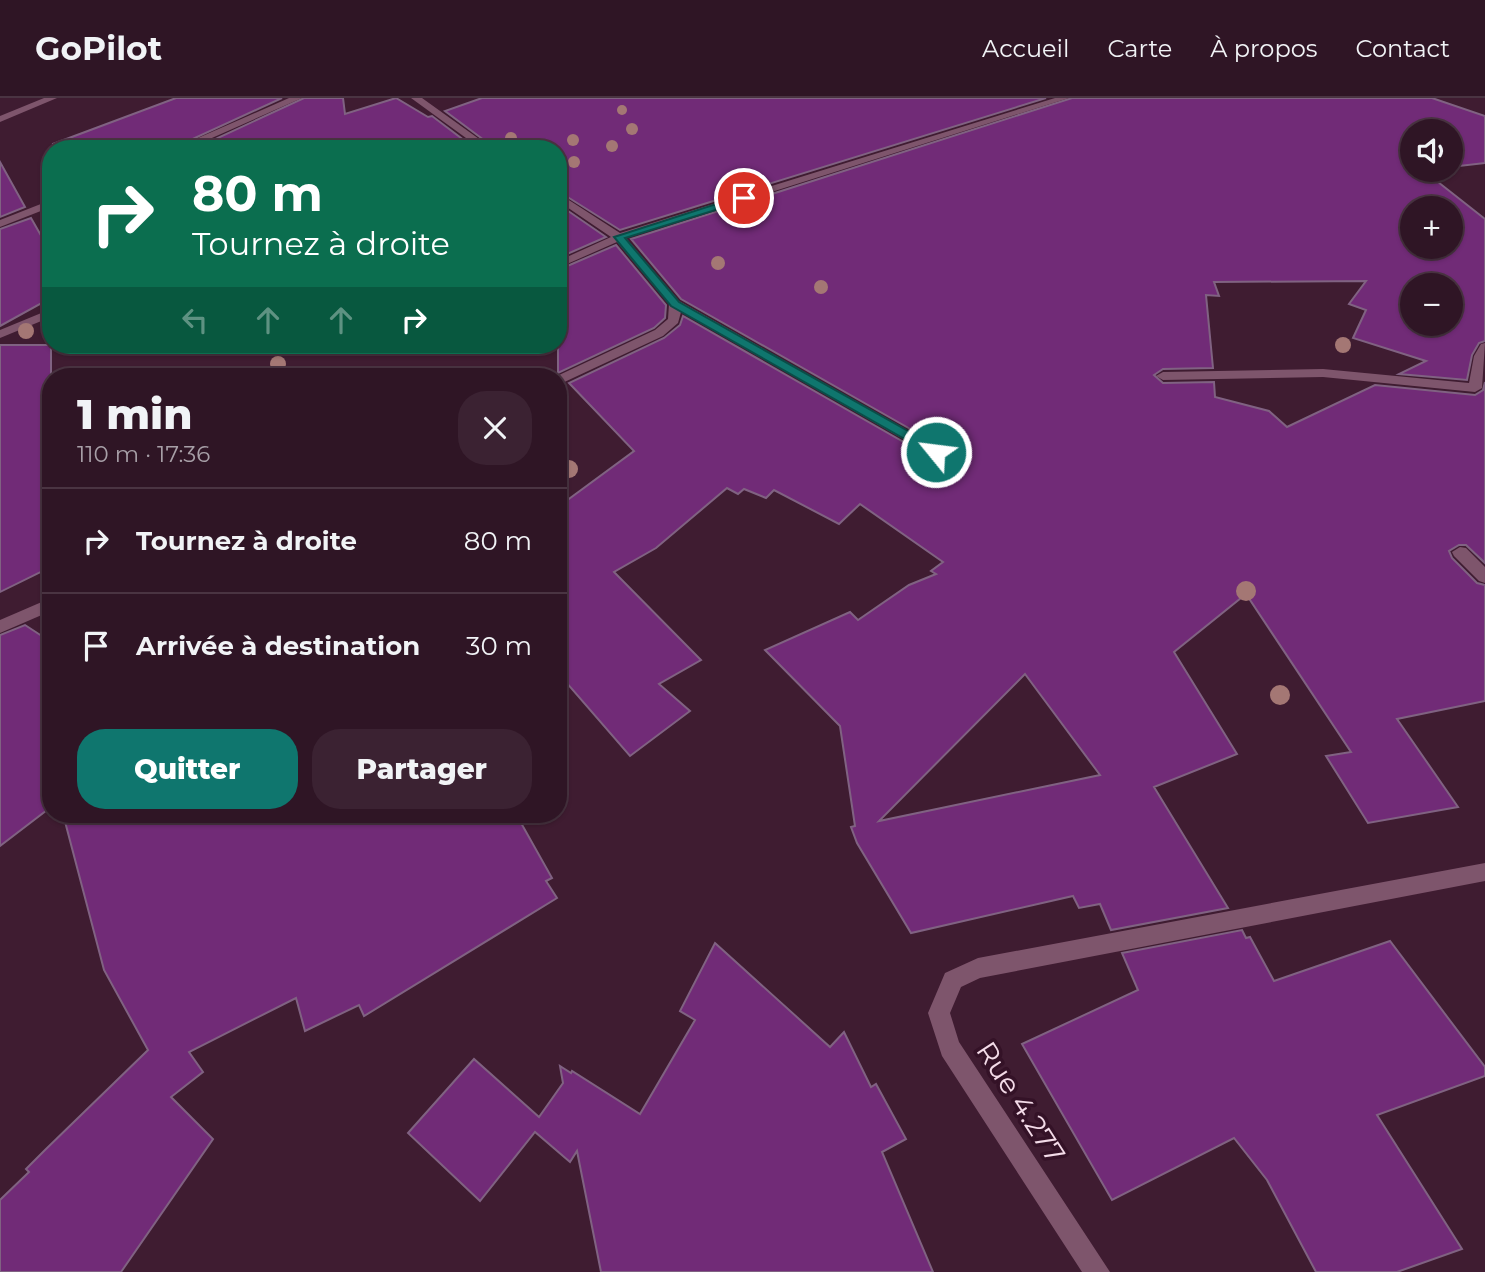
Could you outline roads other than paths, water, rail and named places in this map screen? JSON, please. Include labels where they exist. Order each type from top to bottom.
[{"type":"street","points":[[0,119],[52,98]]},
{"type":"street","points":[[198,140],[297,98]]},
{"type":"street","points":[[567,261],[619,237],[1064,98]]},
{"type":"street","points":[[420,99],[473,139]]},
{"type":"street","points":[[567,202],[619,237],[675,304],[936,452]]},
{"type":"street","points":[[0,224],[42,207]]},
{"type":"street","points":[[567,377],[659,333],[674,320],[675,304]]},
{"type":"street","points":[[0,334],[42,317]]},
{"type":"street","points":[[1485,347],[1480,356],[1475,388],[1485,401]]},
{"type":"street","points":[[1163,376],[1323,373],[1475,388]]},
{"type":"street","points":[[1460,552],[1485,577]]},
{"type":"street","points":[[4,620],[42,607]]},
{"type":"street","name":"Rue 4.277","points":[[1097,1272],[950,1048],[939,1013],[953,980],[978,968],[1485,872]]}]
